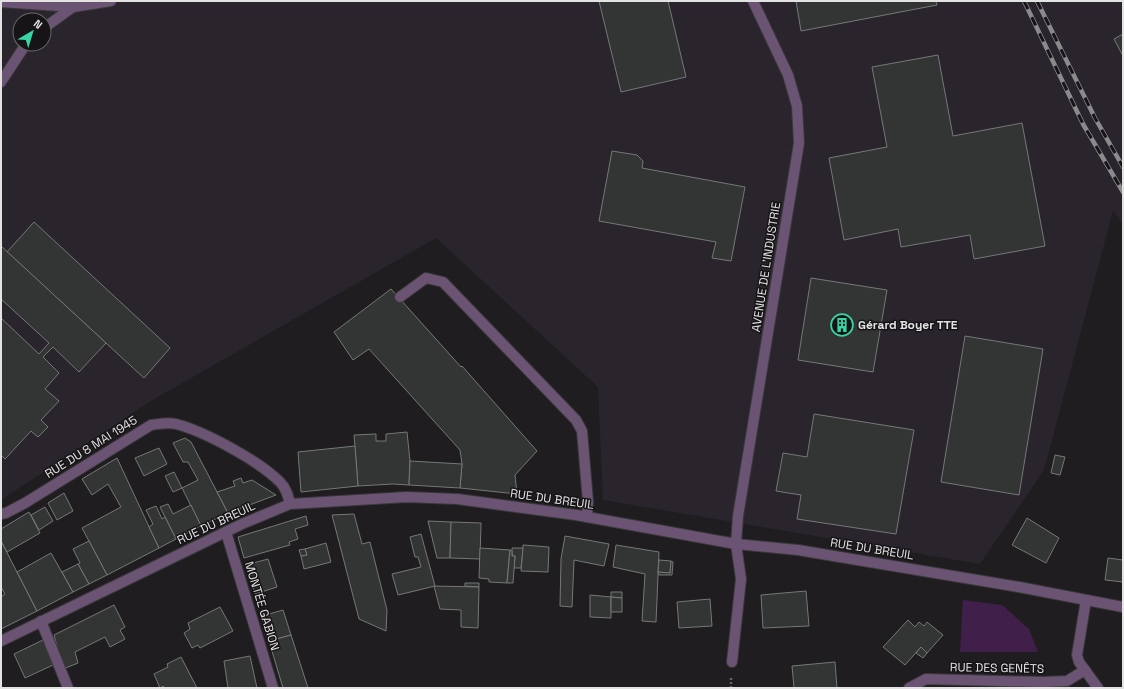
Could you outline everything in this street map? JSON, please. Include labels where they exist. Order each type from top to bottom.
[{"type":"street","points":[[1,2],[73,7],[111,1]]},
{"type":"street","name":"AVENUE DE L'INDUSTRIE","points":[[732,662],[741,579],[736,544],[738,516],[799,143],[797,106],[788,75],[753,1]]},
{"type":"street","points":[[52,22],[73,7]]},
{"type":"street","points":[[1,82],[21,52]]},
{"type":"street","points":[[400,297],[426,278],[443,282],[576,420],[582,431],[588,502],[587,517]]},
{"type":"street","name":"RUE DU 8 MAI 1945","points":[[1,514],[25,503],[151,425],[174,423],[208,435],[263,469],[280,482],[287,491],[290,504]]},
{"type":"street","name":"RUE DU BREUIL","points":[[1,641],[226,532],[290,504],[414,497],[458,499],[587,517],[736,544],[798,550],[1123,606]]},
{"type":"street","name":"MONTÉE GABION","points":[[226,532],[273,688]]},
{"type":"street","points":[[1086,600],[1077,655],[1079,662],[1098,688]]},
{"type":"street","points":[[41,621],[68,688]]},
{"type":"street","name":"RUE DES GENÊTS","points":[[909,688],[926,679],[1042,682],[1067,681],[1085,670]]},
{"type":"shaded area","points":[[1,1],[1123,1],[1123,224],[1113,211],[1044,470],[980,564],[603,500],[598,387],[436,238],[151,401],[1,500]]},
{"type":"shaded area","points":[[963,600],[1002,605],[1029,629],[1038,652],[960,652]]},
{"type":"building","points":[[599,1],[668,1],[686,77],[621,92]]},
{"type":"building","points":[[796,1],[936,1],[937,5],[801,31]]},
{"type":"building","points":[[1123,34],[1123,56],[1114,39]]},
{"type":"building","points":[[938,55],[953,136],[1022,123],[1045,246],[974,259],[970,235],[901,247],[898,229],[844,240],[829,158],[887,147],[872,67]]},
{"type":"building","points":[[612,151],[637,155],[643,161],[642,168],[745,187],[731,261],[712,258],[716,242],[599,221]]},
{"type":"building","points":[[34,222],[170,348],[144,378],[7,252]]},
{"type":"building","points":[[1,246],[106,343],[79,372],[53,347],[43,357],[59,373],[45,389],[59,401],[41,420],[48,427],[38,437],[31,431],[5,459],[1,455],[1,318],[39,354],[49,343],[1,299]]},
{"type":"building","name":"Gérard Boyer TTE","points":[[811,278],[887,290],[873,372],[798,360]]},
{"type":"building","points":[[391,289],[537,451],[515,475],[517,494],[460,488],[462,464],[460,450],[369,349],[353,360],[334,332]]},
{"type":"building","points":[[965,336],[1043,349],[1019,495],[941,482]]},
{"type":"building","points":[[814,414],[914,430],[896,534],[797,519],[801,495],[776,491],[783,453],[807,457]]},
{"type":"building","points":[[407,432],[410,461],[409,485],[393,484],[358,486],[354,435],[376,434],[376,441],[386,441],[386,434]]},
{"type":"building","points":[[185,438],[191,442],[228,513],[201,526],[182,488],[198,480],[188,462],[183,462],[173,443]]},
{"type":"building","points":[[355,446],[358,486],[301,492],[298,452]]},
{"type":"building","points":[[159,448],[167,464],[144,476],[135,458]]},
{"type":"building","points":[[1055,455],[1065,457],[1060,475],[1051,473]]},
{"type":"building","points":[[117,458],[159,548],[107,575],[82,528],[121,507],[108,484],[92,495],[82,479]]},
{"type":"building","points":[[410,461],[462,464],[460,488],[409,485]]},
{"type":"building","points":[[174,472],[182,488],[173,492],[165,476]]},
{"type":"building","points":[[241,478],[243,483],[252,480],[276,495],[228,513],[217,492],[235,486],[233,481]]},
{"type":"building","points":[[64,493],[73,511],[57,520],[48,503]]},
{"type":"building","points":[[168,504],[173,514],[191,505],[201,526],[176,539],[160,507]]},
{"type":"building","points":[[156,506],[162,519],[165,517],[176,539],[159,548],[149,527],[153,524],[146,510]]},
{"type":"building","points":[[45,507],[53,521],[39,530],[31,515]]},
{"type":"building","points":[[29,512],[40,533],[7,552],[1,541],[1,529]]},
{"type":"building","points":[[354,514],[362,544],[370,542],[387,610],[386,631],[359,619],[332,515]]},
{"type":"building","points":[[306,516],[308,525],[295,529],[298,539],[289,542],[290,545],[244,558],[238,537]]},
{"type":"building","points":[[1027,518],[1059,538],[1046,563],[1012,545]]},
{"type":"building","points":[[428,521],[451,522],[450,558],[437,558]]},
{"type":"building","points":[[451,522],[481,523],[480,559],[450,558]]},
{"type":"building","points":[[421,534],[435,586],[398,595],[392,574],[421,567],[418,557],[415,557],[410,537]]},
{"type":"building","points":[[565,536],[609,544],[604,566],[574,560],[572,607],[560,606],[561,559]]},
{"type":"building","points":[[1,541],[37,611],[1,629],[1,597],[5,594],[1,587]]},
{"type":"building","points":[[89,541],[107,575],[89,584],[78,564],[80,563],[73,549]]},
{"type":"building","points":[[326,543],[331,562],[304,569],[301,556],[307,555],[305,549]]},
{"type":"building","points":[[523,545],[549,547],[548,572],[521,571]]},
{"type":"building","points":[[616,545],[659,552],[656,622],[642,621],[645,574],[613,567]]},
{"type":"building","points":[[480,548],[510,550],[507,583],[489,582],[489,579],[479,578]]},
{"type":"building","points":[[512,548],[523,548],[521,568],[514,568],[515,556],[512,556]]},
{"type":"building","points":[[305,549],[307,555],[301,556],[299,550]]},
{"type":"building","points":[[510,550],[512,551],[512,556],[515,556],[513,583],[507,583]]},
{"type":"building","points":[[51,553],[73,592],[37,611],[17,572]]},
{"type":"building","points":[[1108,558],[1123,560],[1123,582],[1105,580]]},
{"type":"building","points":[[268,559],[277,587],[255,594],[246,565]]},
{"type":"building","points":[[659,560],[671,561],[670,573],[658,572]]},
{"type":"building","points":[[671,561],[673,562],[672,575],[659,575],[658,572],[670,573]]},
{"type":"building","points":[[78,564],[89,584],[73,592],[62,572]]},
{"type":"building","points":[[465,583],[479,583],[479,587],[465,586]]},
{"type":"building","points":[[434,586],[479,587],[478,628],[461,627],[461,610],[440,609]]},
{"type":"building","points":[[806,591],[809,626],[763,628],[761,595]]},
{"type":"building","points":[[611,592],[622,592],[622,598],[611,597]]},
{"type":"building","points":[[590,595],[611,597],[611,618],[590,617]]},
{"type":"building","points":[[611,597],[622,598],[622,612],[611,612]]},
{"type":"building","points":[[710,599],[712,626],[679,628],[677,602]]},
{"type":"building","points":[[114,605],[125,627],[120,630],[125,639],[110,647],[105,637],[75,652],[78,663],[63,669],[54,635]]},
{"type":"building","points":[[220,607],[233,631],[200,648],[198,645],[192,648],[184,633],[190,629],[188,623]]},
{"type":"building","points":[[283,610],[291,635],[269,641],[262,616]]},
{"type":"building","points":[[908,620],[915,627],[919,622],[924,626],[927,622],[943,635],[927,653],[921,647],[905,665],[883,647]]},
{"type":"building","points":[[291,635],[308,688],[283,688],[269,641]]},
{"type":"building","points":[[43,640],[53,665],[25,678],[14,654]]},
{"type":"building","points":[[921,647],[927,653],[923,658],[916,653]]},
{"type":"building","points":[[250,656],[257,688],[228,688],[224,661]]},
{"type":"building","points":[[181,657],[197,688],[165,688],[163,686],[160,688],[154,674],[168,667],[167,664]]},
{"type":"building","points":[[835,662],[837,688],[794,688],[792,666]]},
{"type":"railway","points":[[1024,1],[1083,124],[1123,192]]},
{"type":"railway","points":[[1037,1],[1095,118],[1123,167]]},
{"type":"place","name":"Gérard Boyer TTE","points":[[842,325]]}]
